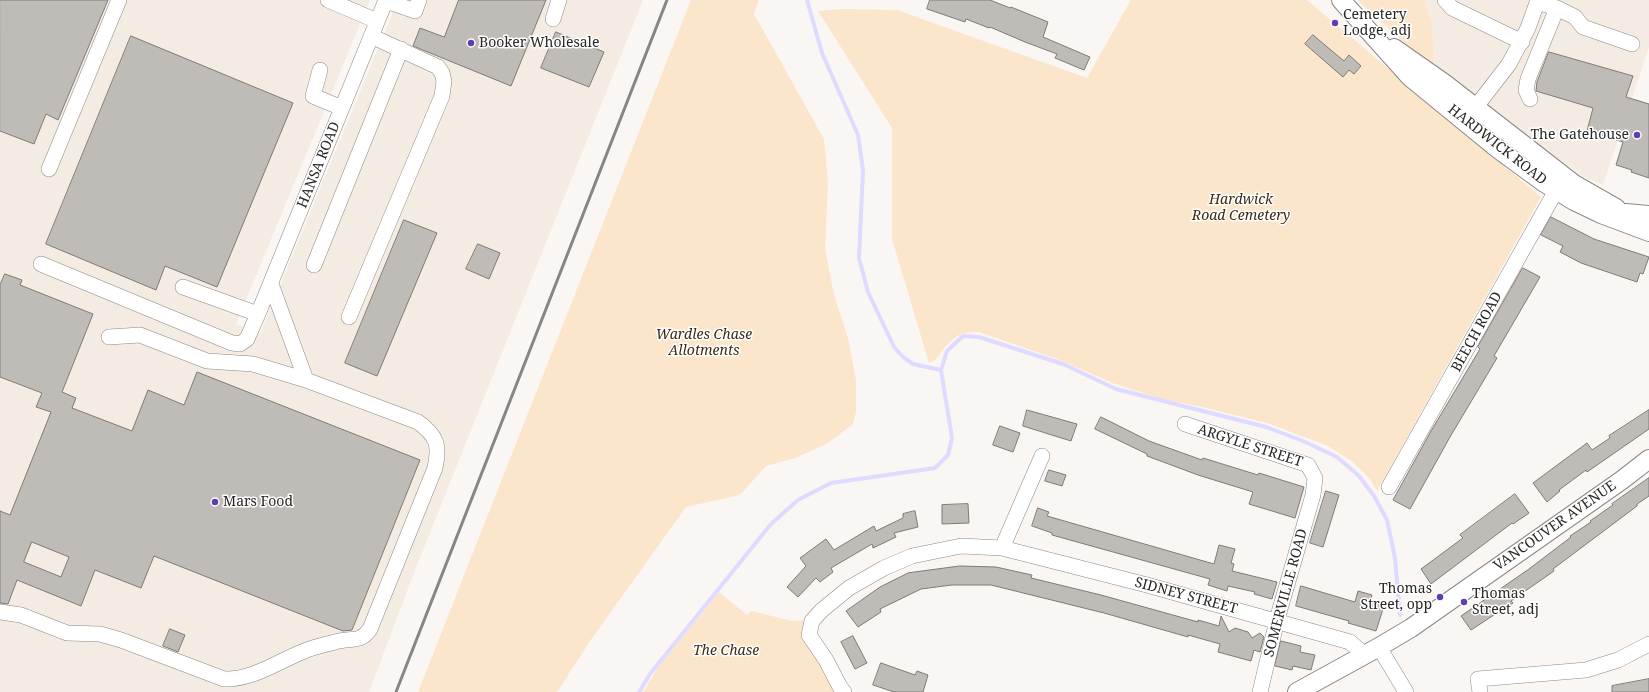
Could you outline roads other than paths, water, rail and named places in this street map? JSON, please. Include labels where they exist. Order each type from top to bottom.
[{"type":"main road","name":"HARDWICK ROAD","points":[[1341,0],[1410,77],[1470,115],[1498,149],[1560,183],[1590,194],[1626,213],[1649,220]]},
{"type":"main road","name":"HARDWICK ROAD","points":[[1560,183],[1591,209],[1649,232]]},
{"type":"main road","name":"HARDWICK ROAD","points":[[1626,213],[1649,215]]},
{"type":"main road","name":"VANCOUVER AVENUE","points":[[1297,692],[1380,647],[1411,628],[1622,480],[1649,459]]},
{"type":"street","points":[[49,169],[119,0]]},
{"type":"street","points":[[328,0],[377,21]]},
{"type":"street","points":[[386,1],[415,11],[419,0]]},
{"type":"street","points":[[553,19],[559,0]]},
{"type":"street","points":[[1445,0],[1452,8],[1522,42]]},
{"type":"street","name":"HANSA ROAD","points":[[41,264],[232,343],[240,344],[247,339],[386,1]]},
{"type":"street","points":[[1470,115],[1509,64],[1522,42],[1537,1],[1557,8],[1575,17],[1583,27],[1632,44]]},
{"type":"street","points":[[1530,99],[1526,90],[1528,79],[1557,8]]},
{"type":"street","points":[[349,317],[444,90],[442,73],[438,67],[371,36]]},
{"type":"street","points":[[314,265],[401,49]]},
{"type":"street","points":[[320,70],[313,96],[342,108]]},
{"type":"street","name":"BEECH ROAD","points":[[1389,487],[1560,183]]},
{"type":"street","points":[[270,284],[306,380]]},
{"type":"street","points":[[183,287],[258,314]]},
{"type":"street","points":[[0,612],[21,615],[66,633],[100,634],[121,640],[224,679],[234,679],[248,676],[304,651],[344,639],[355,640],[366,634],[370,629],[435,468],[438,453],[435,440],[428,429],[418,422],[306,380],[253,364],[207,362],[140,335],[109,337]]},
{"type":"street","name":"ARGYLE STREET","points":[[1185,424],[1308,465],[1315,478],[1313,495]]},
{"type":"street","points":[[1002,548],[1042,456]]},
{"type":"street","name":"SOMERVILLE ROAD","points":[[1260,692],[1276,621],[1313,495]]},
{"type":"street","name":"SIDNEY STREET","points":[[844,692],[826,660],[809,635],[812,621],[822,610],[849,588],[884,568],[912,556],[960,546],[1002,548],[1147,585],[1350,642],[1363,656]]},
{"type":"street","points":[[1480,692],[1478,679],[1586,670],[1618,660],[1649,644]]},
{"type":"street","points":[[1380,647],[1406,692]]},
{"type":"waterway","points":[[639,692],[650,674],[771,524],[798,500],[831,483],[935,468],[948,455],[952,438],[941,370],[913,364],[903,357],[894,347],[868,292],[859,258],[863,170],[858,135],[822,53],[807,0]]},
{"type":"waterway","points":[[941,370],[947,351],[963,336],[979,337],[1063,364],[1116,389],[1266,427],[1303,441],[1337,457],[1359,476],[1374,496],[1387,520],[1395,558],[1400,615]]},
{"type":"railway","points":[[396,692],[667,0]]},
{"type":"place","name":"Cemetery Lodge, adj","points":[[1335,23]]},
{"type":"place","name":"Booker Wholesale","points":[[471,43]]},
{"type":"place","name":"The Gatehouse","points":[[1637,135]]},
{"type":"place","name":"Mars Food","points":[[215,502]]},
{"type":"place","name":"Thomas Street, opp","points":[[1440,597]]},
{"type":"place","name":"Thomas Street, adj","points":[[1464,602]]},
{"type":"park label","name":"Hardwick Road Cemetery","points":[[1241,208]]},
{"type":"park label","name":"Wardles Chase Allotments","points":[[704,344]]},
{"type":"park label","name":"The Chase","points":[[726,651]]}]
